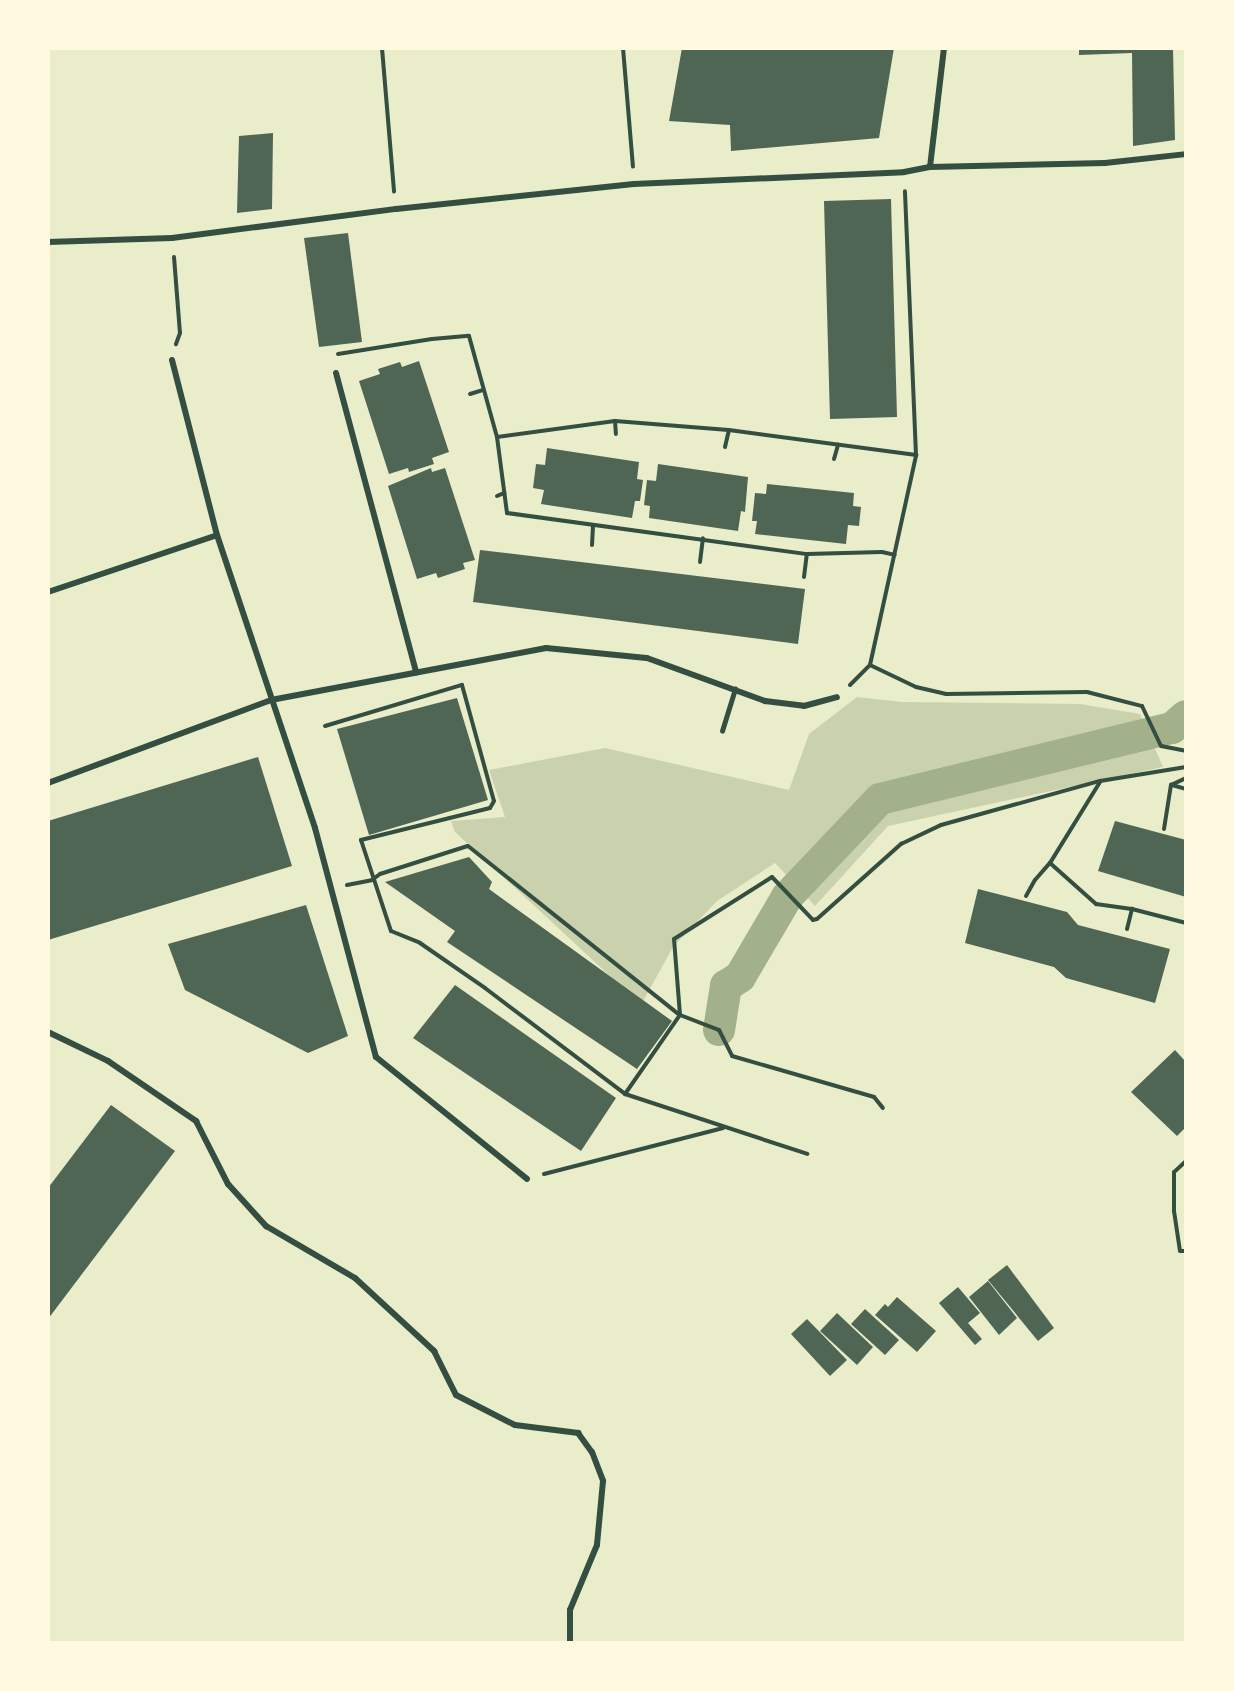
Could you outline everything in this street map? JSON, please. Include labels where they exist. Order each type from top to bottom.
[{"type":"street","points":[[930,168],[944,48]]},
{"type":"street","points":[[48,242],[172,238],[396,209],[634,184],[904,172],[930,168],[1105,163],[1186,154]]},
{"type":"street","points":[[172,360],[217,535],[315,828],[376,1057],[527,1179]]},
{"type":"street","points":[[336,373],[416,672]]},
{"type":"street","points":[[48,592],[217,535]]},
{"type":"street","points":[[48,783],[271,700],[546,648],[647,658],[765,701],[804,706],[837,697]]},
{"type":"street","points":[[48,1032],[108,1061],[196,1120],[228,1184],[266,1226],[356,1278],[434,1351],[456,1395],[515,1425],[578,1433],[592,1452],[603,1481],[597,1545],[570,1610],[570,1643]]},
{"type":"lane","points":[[723,731],[735,689]]},
{"type":"path","points":[[382,48],[396,209]]},
{"type":"path","points":[[623,48],[634,184]]},
{"type":"path","points":[[837,697],[870,665],[916,455],[904,172]]},
{"type":"path","points":[[172,238],[180,333],[172,360]]},
{"type":"path","points":[[336,373],[333,355],[432,339],[469,336],[497,437],[507,513],[807,554],[882,552],[895,555]]},
{"type":"path","points":[[470,394],[483,390]]},
{"type":"path","points":[[497,437],[615,421],[729,430],[916,455]]},
{"type":"path","points":[[615,421],[616,434]]},
{"type":"path","points":[[725,447],[729,430]]},
{"type":"path","points":[[834,459],[838,445]]},
{"type":"path","points":[[497,496],[504,493]]},
{"type":"path","points":[[592,545],[593,525]]},
{"type":"path","points":[[700,562],[703,538]]},
{"type":"path","points":[[804,577],[807,554]]},
{"type":"path","points":[[870,665],[916,687],[946,694],[1086,692],[1142,706],[1161,746],[1186,751]]},
{"type":"path","points":[[325,726],[462,685],[494,801],[490,808],[361,840],[372,880],[391,931],[420,943],[485,988],[625,1094],[807,1154]]},
{"type":"path","points":[[625,1094],[681,1015],[674,939],[771,877],[813,920],[901,844],[940,825],[1101,781],[1186,767]]},
{"type":"path","points":[[1171,785],[1186,778]]},
{"type":"path","points":[[1026,896],[1050,863],[1101,781]]},
{"type":"path","points":[[1171,785],[1186,789]]},
{"type":"path","points":[[1164,829],[1171,785]]},
{"type":"path","points":[[331,889],[372,880],[468,846],[681,1015],[719,1030],[732,1056],[874,1097],[883,1108]]},
{"type":"path","points":[[1050,863],[1096,904],[1132,909],[1186,923]]},
{"type":"path","points":[[1127,929],[1132,909]]},
{"type":"path","points":[[527,1179],[723,1127]]},
{"type":"path","points":[[1186,1161],[1174,1172],[1174,1211],[1180,1251],[1186,1251]]},
{"type":"green space","points":[[857,697],[902,702],[1080,704],[1140,714],[1163,767],[888,826],[815,906],[775,863],[717,901],[673,947],[641,1005],[455,832],[451,821],[505,817],[489,770],[605,748],[789,790],[809,734]]},
{"type":"building","points":[[682,48],[894,48],[879,138],[731,151],[730,125],[669,121]]},
{"type":"building","points":[[1079,48],[1173,48],[1175,140],[1133,146],[1132,53],[1079,55]]},
{"type":"building","points":[[273,133],[272,209],[237,213],[239,136]]},
{"type":"building","points":[[891,199],[897,417],[830,419],[824,201]]},
{"type":"building","points":[[348,233],[362,342],[319,347],[304,238]]},
{"type":"building","points":[[419,361],[449,452],[432,458],[434,464],[409,472],[408,468],[389,474],[359,381],[380,374],[378,369],[400,362],[402,367]]},
{"type":"building","points":[[547,448],[639,462],[637,479],[643,480],[640,501],[635,501],[632,518],[541,504],[544,490],[533,488],[536,464],[545,465]]},
{"type":"building","points":[[658,464],[748,477],[745,512],[741,511],[738,531],[649,518],[650,506],[644,505],[647,480],[656,481]]},
{"type":"building","points":[[431,468],[432,472],[445,468],[475,560],[463,563],[465,569],[438,578],[436,573],[417,579],[388,486]]},
{"type":"building","points":[[767,484],[854,493],[853,506],[861,507],[859,526],[848,525],[846,544],[755,534],[757,521],[752,521],[755,493],[766,494]]},
{"type":"building","points":[[480,550],[805,589],[798,644],[473,602]]},
{"type":"building","points":[[457,698],[488,800],[369,835],[337,729]]},
{"type":"building","points":[[258,757],[292,866],[48,940],[48,821]]},
{"type":"building","points":[[1115,821],[1186,840],[1186,897],[1098,871]]},
{"type":"building","points":[[469,857],[492,882],[489,889],[672,1021],[637,1069],[447,942],[455,931],[385,882]]},
{"type":"building","points":[[978,889],[1067,912],[1078,925],[1170,949],[1155,1003],[1066,978],[1054,967],[965,943]]},
{"type":"building","points":[[306,905],[348,1036],[308,1053],[185,990],[168,944]]},
{"type":"building","points":[[455,985],[616,1098],[581,1151],[413,1038]]},
{"type":"building","points":[[1175,1050],[1186,1062],[1186,1127],[1177,1136],[1131,1092]]},
{"type":"building","points":[[111,1105],[175,1151],[48,1319],[48,1188]]},
{"type":"building","points":[[1007,1265],[1054,1328],[1038,1341],[988,1280]]},
{"type":"building","points":[[988,1281],[1017,1318],[999,1335],[969,1297]]},
{"type":"building","points":[[958,1287],[980,1313],[968,1323],[982,1339],[975,1345],[939,1303]]},
{"type":"building","points":[[897,1297],[936,1331],[917,1352],[875,1315],[885,1304],[888,1307]]},
{"type":"building","points":[[865,1309],[899,1340],[885,1355],[851,1324]]},
{"type":"building","points":[[837,1313],[873,1347],[857,1365],[820,1331]]},
{"type":"building","points":[[807,1319],[847,1360],[830,1376],[791,1334]]},
{"type":"waterway","points":[[719,1030],[726,986],[740,977],[787,897],[880,799],[1172,728],[1186,716]]}]
